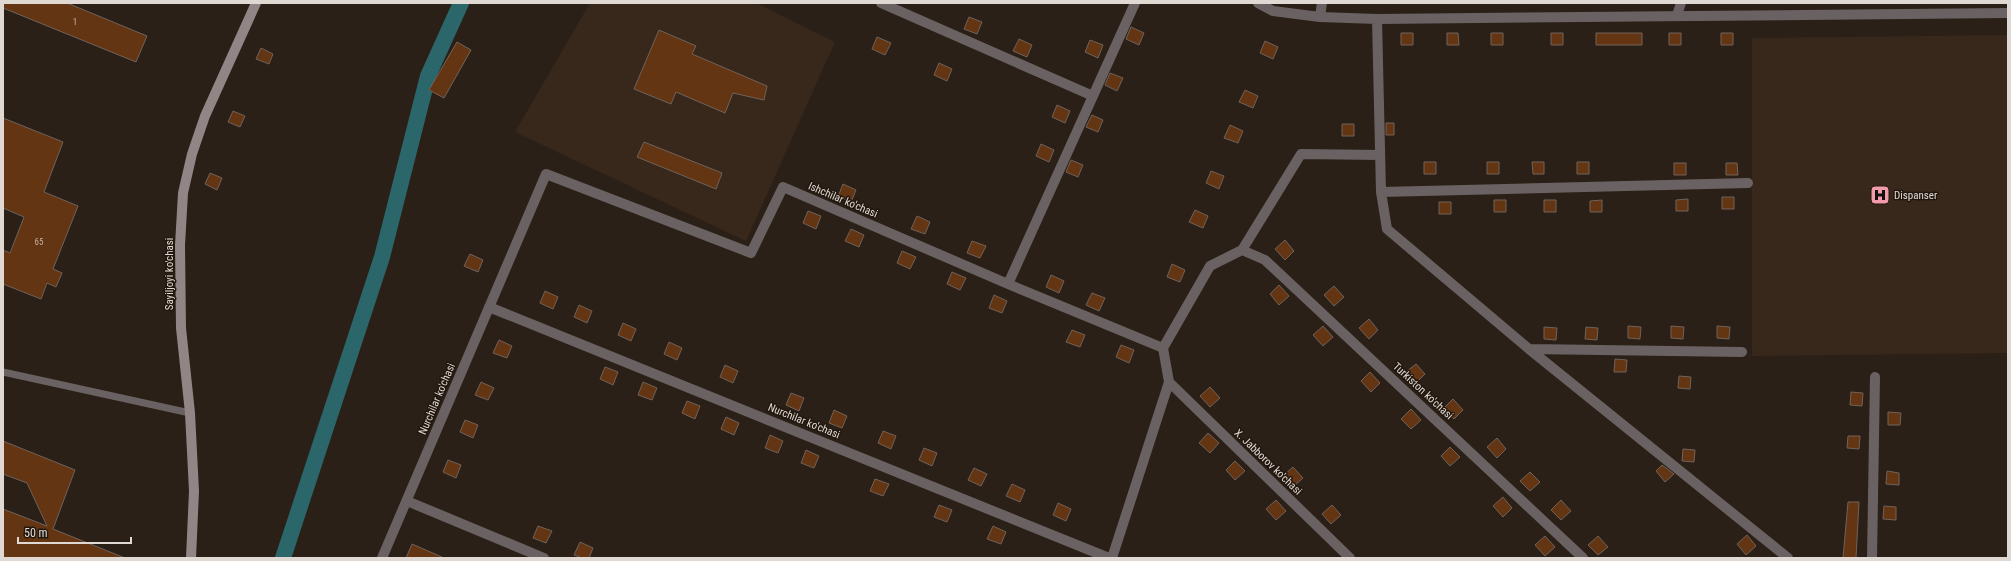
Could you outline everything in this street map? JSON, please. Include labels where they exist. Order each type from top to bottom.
[{"type":"main road","name":"Sayiljoyi ko'chasi","points":[[190,558],[194,491],[190,413],[181,328],[180,244],[183,193],[192,154],[205,116],[256,3]]},
{"type":"street","points":[[882,3],[1093,96]]},
{"type":"street","points":[[1008,284],[1135,3]]},
{"type":"street","points":[[1258,3],[1272,11],[1320,17],[1377,19],[1859,13],[2008,13]]},
{"type":"street","points":[[1320,17],[1322,3]]},
{"type":"street","points":[[1677,15],[1681,3]]},
{"type":"street","points":[[1859,13],[1863,3]]},
{"type":"street","points":[[1377,19],[1381,192],[1387,229],[1529,349],[1788,558]]},
{"type":"street","points":[[1110,558],[1169,382],[1163,348],[1210,266],[1242,250],[1302,154],[1380,155]]},
{"type":"street","name":"Ishchilar ko'chasi","points":[[546,174],[751,253],[783,187],[1008,284],[1163,348]]},
{"type":"street","name":"Nurchilar ko'chasi","points":[[382,558],[546,174]]},
{"type":"street","points":[[1381,192],[1748,183]]},
{"type":"street","name":"Turkiston ko'chasi","points":[[1242,250],[1265,260],[1583,558]]},
{"type":"street","name":"Nurchilar ko'chasi","points":[[489,307],[1110,558]]},
{"type":"street","points":[[1529,349],[1742,352]]},
{"type":"street","points":[[1872,558],[1875,377]]},
{"type":"street","name":"X. Jabborov ko'chasi","points":[[1169,382],[1350,558]]},
{"type":"street","points":[[407,501],[544,558]]},
{"type":"lane","points":[[3,372],[190,413]]},
{"type":"shaded area","points":[[590,3],[756,3],[835,42],[746,241],[515,132]]},
{"type":"shaded area","name":"Dispanser","points":[[2008,35],[2008,353],[1752,356],[1752,38]]},
{"type":"building","points":[[3,3],[67,3],[147,36],[136,62],[3,8]]},
{"type":"building","points":[[969,17],[982,22],[977,34],[964,29]]},
{"type":"building","points":[[1131,27],[1144,33],[1139,45],[1126,39]]},
{"type":"building","points":[[659,30],[696,46],[692,54],[767,86],[764,100],[733,93],[725,113],[676,92],[671,104],[634,89]]},
{"type":"building","points":[[1401,33],[1413,33],[1413,45],[1401,45]]},
{"type":"building","points":[[1447,33],[1458,33],[1459,45],[1447,45]]},
{"type":"building","points":[[1491,33],[1503,33],[1503,45],[1491,45]]},
{"type":"building","points":[[1551,33],[1563,33],[1563,45],[1551,45]]},
{"type":"building","points":[[1596,33],[1642,33],[1642,45],[1596,45]]},
{"type":"building","points":[[1669,33],[1681,33],[1681,45],[1669,45]]},
{"type":"building","points":[[1721,33],[1733,33],[1733,45],[1721,45]]},
{"type":"building","points":[[877,37],[891,43],[885,55],[872,49]]},
{"type":"building","points":[[1019,39],[1032,45],[1027,57],[1013,51]]},
{"type":"building","points":[[1090,40],[1103,45],[1098,58],[1085,52]]},
{"type":"building","points":[[1265,41],[1278,47],[1273,59],[1260,53]]},
{"type":"building","points":[[457,42],[471,50],[444,98],[429,90]]},
{"type":"building","points":[[261,48],[273,54],[269,64],[256,59]]},
{"type":"building","points":[[939,63],[952,69],[947,81],[934,75]]},
{"type":"building","points":[[1110,73],[1123,78],[1117,91],[1105,85]]},
{"type":"building","points":[[1245,90],[1258,96],[1253,108],[1239,102]]},
{"type":"building","points":[[1057,105],[1070,111],[1065,123],[1052,117]]},
{"type":"building","points":[[233,111],[245,116],[240,127],[228,122]]},
{"type":"building","points":[[1092,115],[1103,120],[1098,132],[1086,127]]},
{"type":"building","points":[[3,118],[63,142],[44,192],[78,206],[53,269],[62,273],[56,287],[47,283],[41,299],[3,284],[3,250],[10,253],[24,217],[3,208]]},
{"type":"building","points":[[1386,123],[1394,123],[1394,135],[1386,135]]},
{"type":"building","points":[[1342,124],[1354,124],[1354,136],[1342,136]]},
{"type":"building","points":[[1230,125],[1243,131],[1238,143],[1224,138]]},
{"type":"building","points":[[644,142],[722,173],[716,189],[637,157]]},
{"type":"building","points":[[1041,144],[1054,150],[1049,162],[1036,156]]},
{"type":"building","points":[[1071,160],[1083,165],[1078,177],[1066,172]]},
{"type":"building","points":[[1424,162],[1436,162],[1436,174],[1424,174]]},
{"type":"building","points":[[1487,162],[1499,162],[1499,174],[1487,174]]},
{"type":"building","points":[[1532,162],[1544,162],[1544,174],[1533,174]]},
{"type":"building","points":[[1577,162],[1589,162],[1589,174],[1577,174]]},
{"type":"building","points":[[1674,163],[1686,163],[1686,175],[1674,175]]},
{"type":"building","points":[[1726,163],[1737,163],[1738,175],[1726,175]]},
{"type":"building","points":[[1211,171],[1224,176],[1219,189],[1206,183]]},
{"type":"building","points":[[210,173],[222,178],[217,190],[205,184]]},
{"type":"building","points":[[843,184],[856,190],[851,202],[838,197]]},
{"type":"building","points":[[1722,197],[1734,197],[1734,209],[1722,209]]},
{"type":"building","points":[[1688,199],[1688,211],[1676,211],[1676,200]]},
{"type":"building","points":[[1494,200],[1506,200],[1506,212],[1494,212]]},
{"type":"building","points":[[1544,200],[1556,200],[1556,212],[1544,212]]},
{"type":"building","points":[[1602,200],[1602,212],[1590,212],[1590,201]]},
{"type":"building","points":[[1439,202],[1451,202],[1451,214],[1439,214]]},
{"type":"building","points":[[1195,210],[1208,216],[1203,228],[1189,222]]},
{"type":"building","points":[[808,211],[821,216],[816,229],[803,223]]},
{"type":"building","points":[[917,216],[930,222],[925,234],[911,229]]},
{"type":"building","points":[[851,229],[864,235],[859,247],[845,241]]},
{"type":"building","points":[[1285,240],[1294,251],[1285,260],[1275,249]]},
{"type":"building","points":[[972,241],[986,246],[980,258],[967,253]]},
{"type":"building","points":[[902,251],[916,257],[910,269],[897,263]]},
{"type":"building","points":[[470,254],[483,260],[478,272],[464,266]]},
{"type":"building","points":[[1172,264],[1185,270],[1180,282],[1167,277]]},
{"type":"building","points":[[952,272],[966,278],[960,290],[947,284]]},
{"type":"building","points":[[1051,275],[1064,281],[1059,293],[1046,287]]},
{"type":"building","points":[[1279,285],[1289,296],[1279,305],[1270,294]]},
{"type":"building","points":[[1334,286],[1344,297],[1334,306],[1324,295]]},
{"type":"building","points":[[545,291],[558,297],[553,309],[540,303]]},
{"type":"building","points":[[1092,293],[1105,298],[1099,311],[1086,305]]},
{"type":"building","points":[[994,295],[1007,301],[1002,313],[989,308]]},
{"type":"building","points":[[579,305],[592,311],[587,323],[574,317]]},
{"type":"building","points":[[1369,319],[1378,330],[1369,339],[1359,328]]},
{"type":"building","points":[[623,323],[636,329],[631,341],[618,335]]},
{"type":"building","points":[[1323,326],[1333,337],[1323,346],[1313,335]]},
{"type":"building","points":[[1628,326],[1641,327],[1640,339],[1628,338]]},
{"type":"building","points":[[1671,326],[1684,327],[1683,339],[1671,338]]},
{"type":"building","points":[[1717,326],[1730,327],[1729,339],[1717,338]]},
{"type":"building","points":[[1544,327],[1557,328],[1556,340],[1544,339]]},
{"type":"building","points":[[1586,327],[1598,328],[1597,340],[1585,339]]},
{"type":"building","points":[[1072,330],[1085,335],[1080,347],[1066,342]]},
{"type":"building","points":[[499,340],[512,346],[507,358],[493,353]]},
{"type":"building","points":[[669,342],[682,348],[677,360],[664,354]]},
{"type":"building","points":[[1121,345],[1134,350],[1129,363],[1116,357]]},
{"type":"building","points":[[1615,359],[1627,360],[1626,372],[1614,372]]},
{"type":"building","points":[[1416,364],[1425,374],[1416,383],[1406,372]]},
{"type":"building","points":[[725,365],[738,371],[733,383],[720,377]]},
{"type":"building","points":[[605,367],[618,372],[613,385],[600,379]]},
{"type":"building","points":[[1370,372],[1380,383],[1371,392],[1361,381]]},
{"type":"building","points":[[1679,376],[1691,377],[1690,389],[1678,388]]},
{"type":"building","points":[[481,382],[494,388],[488,400],[475,395]]},
{"type":"building","points":[[643,382],[657,388],[652,400],[638,395]]},
{"type":"building","points":[[1210,387],[1220,398],[1210,407],[1200,396]]},
{"type":"building","points":[[1851,392],[1863,393],[1862,406],[1850,405]]},
{"type":"building","points":[[791,393],[804,398],[799,411],[786,405]]},
{"type":"building","points":[[1453,399],[1463,410],[1454,419],[1444,408]]},
{"type":"building","points":[[687,401],[700,406],[695,419],[682,413]]},
{"type":"building","points":[[1411,409],[1421,420],[1411,429],[1401,419]]},
{"type":"building","points":[[834,410],[847,416],[842,428],[829,423]]},
{"type":"building","points":[[1888,412],[1901,413],[1900,425],[1888,425]]},
{"type":"building","points":[[726,417],[739,423],[734,435],[721,429]]},
{"type":"building","points":[[465,420],[478,425],[473,438],[460,432]]},
{"type":"building","points":[[883,431],[896,436],[891,449],[878,443]]},
{"type":"building","points":[[1208,433],[1219,443],[1210,453],[1199,443]]},
{"type":"building","points":[[770,435],[783,441],[778,453],[765,448]]},
{"type":"building","points":[[1848,436],[1860,436],[1859,449],[1847,448]]},
{"type":"building","points":[[1497,438],[1506,449],[1497,458],[1487,447]]},
{"type":"building","points":[[3,441],[75,470],[53,529],[125,558],[3,558],[3,509],[47,526],[27,483],[3,474]]},
{"type":"building","points":[[1450,447],[1460,457],[1450,466],[1441,456]]},
{"type":"building","points":[[924,448],[937,453],[932,466],[919,460]]},
{"type":"building","points":[[1683,449],[1695,450],[1694,462],[1682,461]]},
{"type":"building","points":[[806,450],[819,456],[814,468],[801,463]]},
{"type":"building","points":[[448,460],[461,465],[456,478],[443,472]]},
{"type":"building","points":[[1235,461],[1245,471],[1235,480],[1226,470]]},
{"type":"building","points":[[1662,465],[1674,474],[1665,482],[1656,471]]},
{"type":"building","points":[[1293,467],[1303,478],[1293,487],[1283,476]]},
{"type":"building","points":[[974,468],[987,474],[981,486],[968,480]]},
{"type":"building","points":[[1887,471],[1899,473],[1899,485],[1886,484]]},
{"type":"building","points":[[1530,472],[1540,482],[1530,491],[1520,481]]},
{"type":"building","points":[[875,479],[889,484],[883,496],[870,491]]},
{"type":"building","points":[[1012,484],[1025,490],[1020,502],[1006,496]]},
{"type":"building","points":[[1503,497],[1512,508],[1503,517],[1493,506]]},
{"type":"building","points":[[1276,500],[1286,511],[1276,520],[1266,509]]},
{"type":"building","points":[[1561,500],[1571,511],[1561,520],[1551,510]]},
{"type":"building","points":[[1848,502],[1859,502],[1856,558],[1843,558]]},
{"type":"building","points":[[1058,503],[1071,509],[1066,521],[1053,515]]},
{"type":"building","points":[[939,505],[952,510],[947,522],[934,517]]},
{"type":"building","points":[[1332,505],[1341,515],[1331,524],[1322,514]]},
{"type":"building","points":[[1884,506],[1896,507],[1896,520],[1883,519]]},
{"type":"building","points":[[538,526],[552,531],[546,543],[533,538]]},
{"type":"building","points":[[993,526],[1006,532],[1001,544],[987,539]]},
{"type":"building","points":[[1747,535],[1756,546],[1746,555],[1737,544]]},
{"type":"building","points":[[1545,536],[1555,547],[1545,556],[1535,545]]},
{"type":"building","points":[[1598,536],[1608,547],[1598,555],[1588,545]]},
{"type":"building","points":[[580,542],[593,548],[589,558],[582,558],[574,555]]},
{"type":"building","points":[[412,544],[444,558],[406,558]]},
{"type":"waterway","points":[[283,558],[382,257],[428,76],[461,3]]},
{"type":"place","name":"Dispanser","points":[[1880,195]]}]
